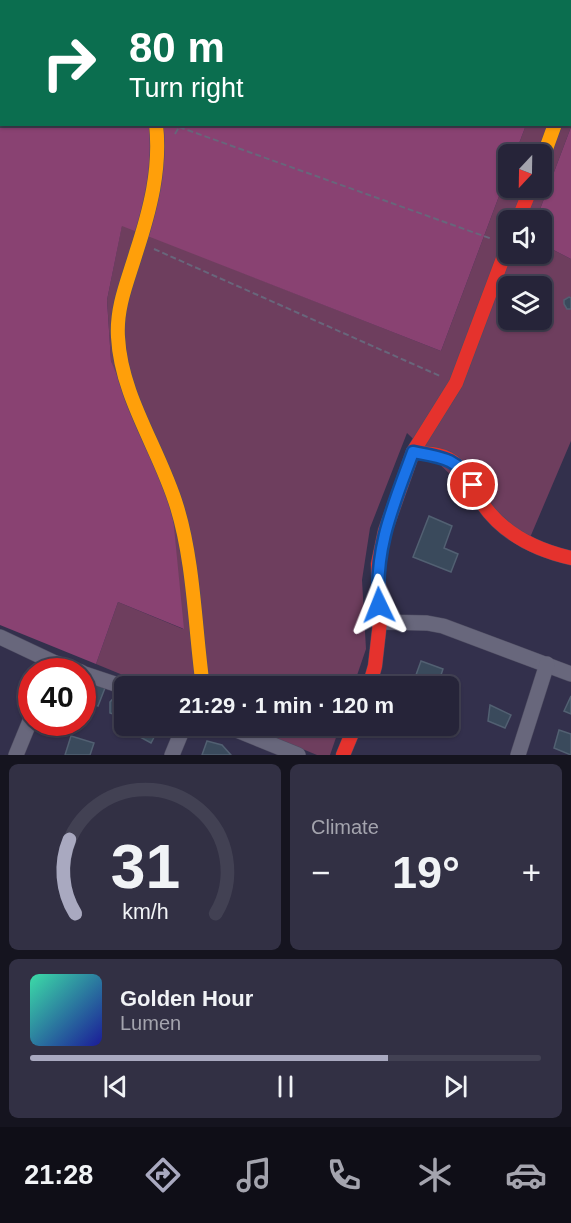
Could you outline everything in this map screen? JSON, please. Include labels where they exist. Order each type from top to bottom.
[{"type":"street","points":[[156,126],[158,151],[155,182],[140,242],[126,279],[118,338],[126,375],[177,506],[186,542],[202,676]]},
{"type":"street","points":[[548,144],[554,126]]},
{"type":"street","points":[[372,676],[380,622],[378,564],[385,531],[413,452],[456,383],[498,258]]},
{"type":"street","points":[[413,452],[447,458],[465,471],[493,518],[506,529],[535,546],[571,558]]},
{"type":"street","points":[[380,622],[427,623],[443,626],[571,674]]},
{"type":"street","points":[[0,637],[36,658]]},
{"type":"street","points":[[518,755],[547,664]]},
{"type":"street","points":[[96,677],[114,683]]},
{"type":"street","points":[[16,755],[24,736]]},
{"type":"street","points":[[172,755],[180,736]]},
{"type":"street","points":[[251,736],[298,755]]},
{"type":"street","points":[[343,755],[351,736]]},
{"type":"path","points":[[179,127],[498,241]]},
{"type":"path","points":[[140,242],[456,383]]},
{"type":"shaded area","points":[[0,126],[526,126],[519,144],[498,144],[498,198],[441,351],[122,226],[107,300],[111,361],[172,507],[184,629],[118,602],[96,664],[96,658],[81,658],[0,625]]},
{"type":"shaded area","points":[[526,126],[571,127],[552,177],[552,144],[519,144]]},
{"type":"shaded area","points":[[571,127],[571,259],[552,249],[552,210],[540,210],[544,198],[552,198],[552,177]]},
{"type":"shaded area","points":[[498,198],[544,198],[540,210],[498,210],[498,264],[552,264],[552,249],[571,259],[571,441],[526,547],[407,433],[370,528],[362,580],[366,649],[357,676],[125,676],[96,664],[118,602],[183,629],[111,361],[107,300],[122,225],[441,351]]},
{"type":"shaded area","points":[[271,736],[337,736],[330,755],[317,755]]},
{"type":"building","points":[[571,298],[571,309],[567,309],[564,300]]},
{"type":"building","points":[[429,516],[452,526],[444,548],[458,554],[451,572],[413,557]]},
{"type":"building","points":[[421,661],[443,669],[441,676],[416,676]]},
{"type":"building","points":[[96,685],[105,688],[98,706],[96,705]]},
{"type":"building","points":[[571,696],[571,714],[564,711]]},
{"type":"building","points":[[114,697],[114,714],[110,713],[110,702]]},
{"type":"building","points":[[490,705],[511,715],[505,728],[488,721]]},
{"type":"building","points":[[559,730],[571,734],[571,755],[554,748]]},
{"type":"building","points":[[71,736],[94,743],[90,755],[65,755]]},
{"type":"building","points":[[138,736],[155,736],[151,743]]},
{"type":"building","points":[[207,741],[222,745],[231,755],[202,755]]},
{"type":"traffic: slow","points":[[156,126],[156,173],[146,221],[121,304],[118,337],[126,381],[170,486],[183,528],[191,573],[202,676]]},
{"type":"traffic: slow","points":[[548,144],[554,126]]},
{"type":"traffic: jam","points":[[522,210],[527,198]]},
{"type":"traffic: jam","points":[[372,676],[380,622],[378,564],[385,531],[413,452],[456,383],[501,264]]},
{"type":"traffic: jam","points":[[413,452],[445,457],[455,463],[465,473],[482,503],[500,524],[533,545],[571,558]]},
{"type":"traffic: jam","points":[[343,755],[351,736]]},
{"type":"route","points":[[379,605],[378,564],[385,531],[413,452],[447,458],[465,471],[473,485]]}]
